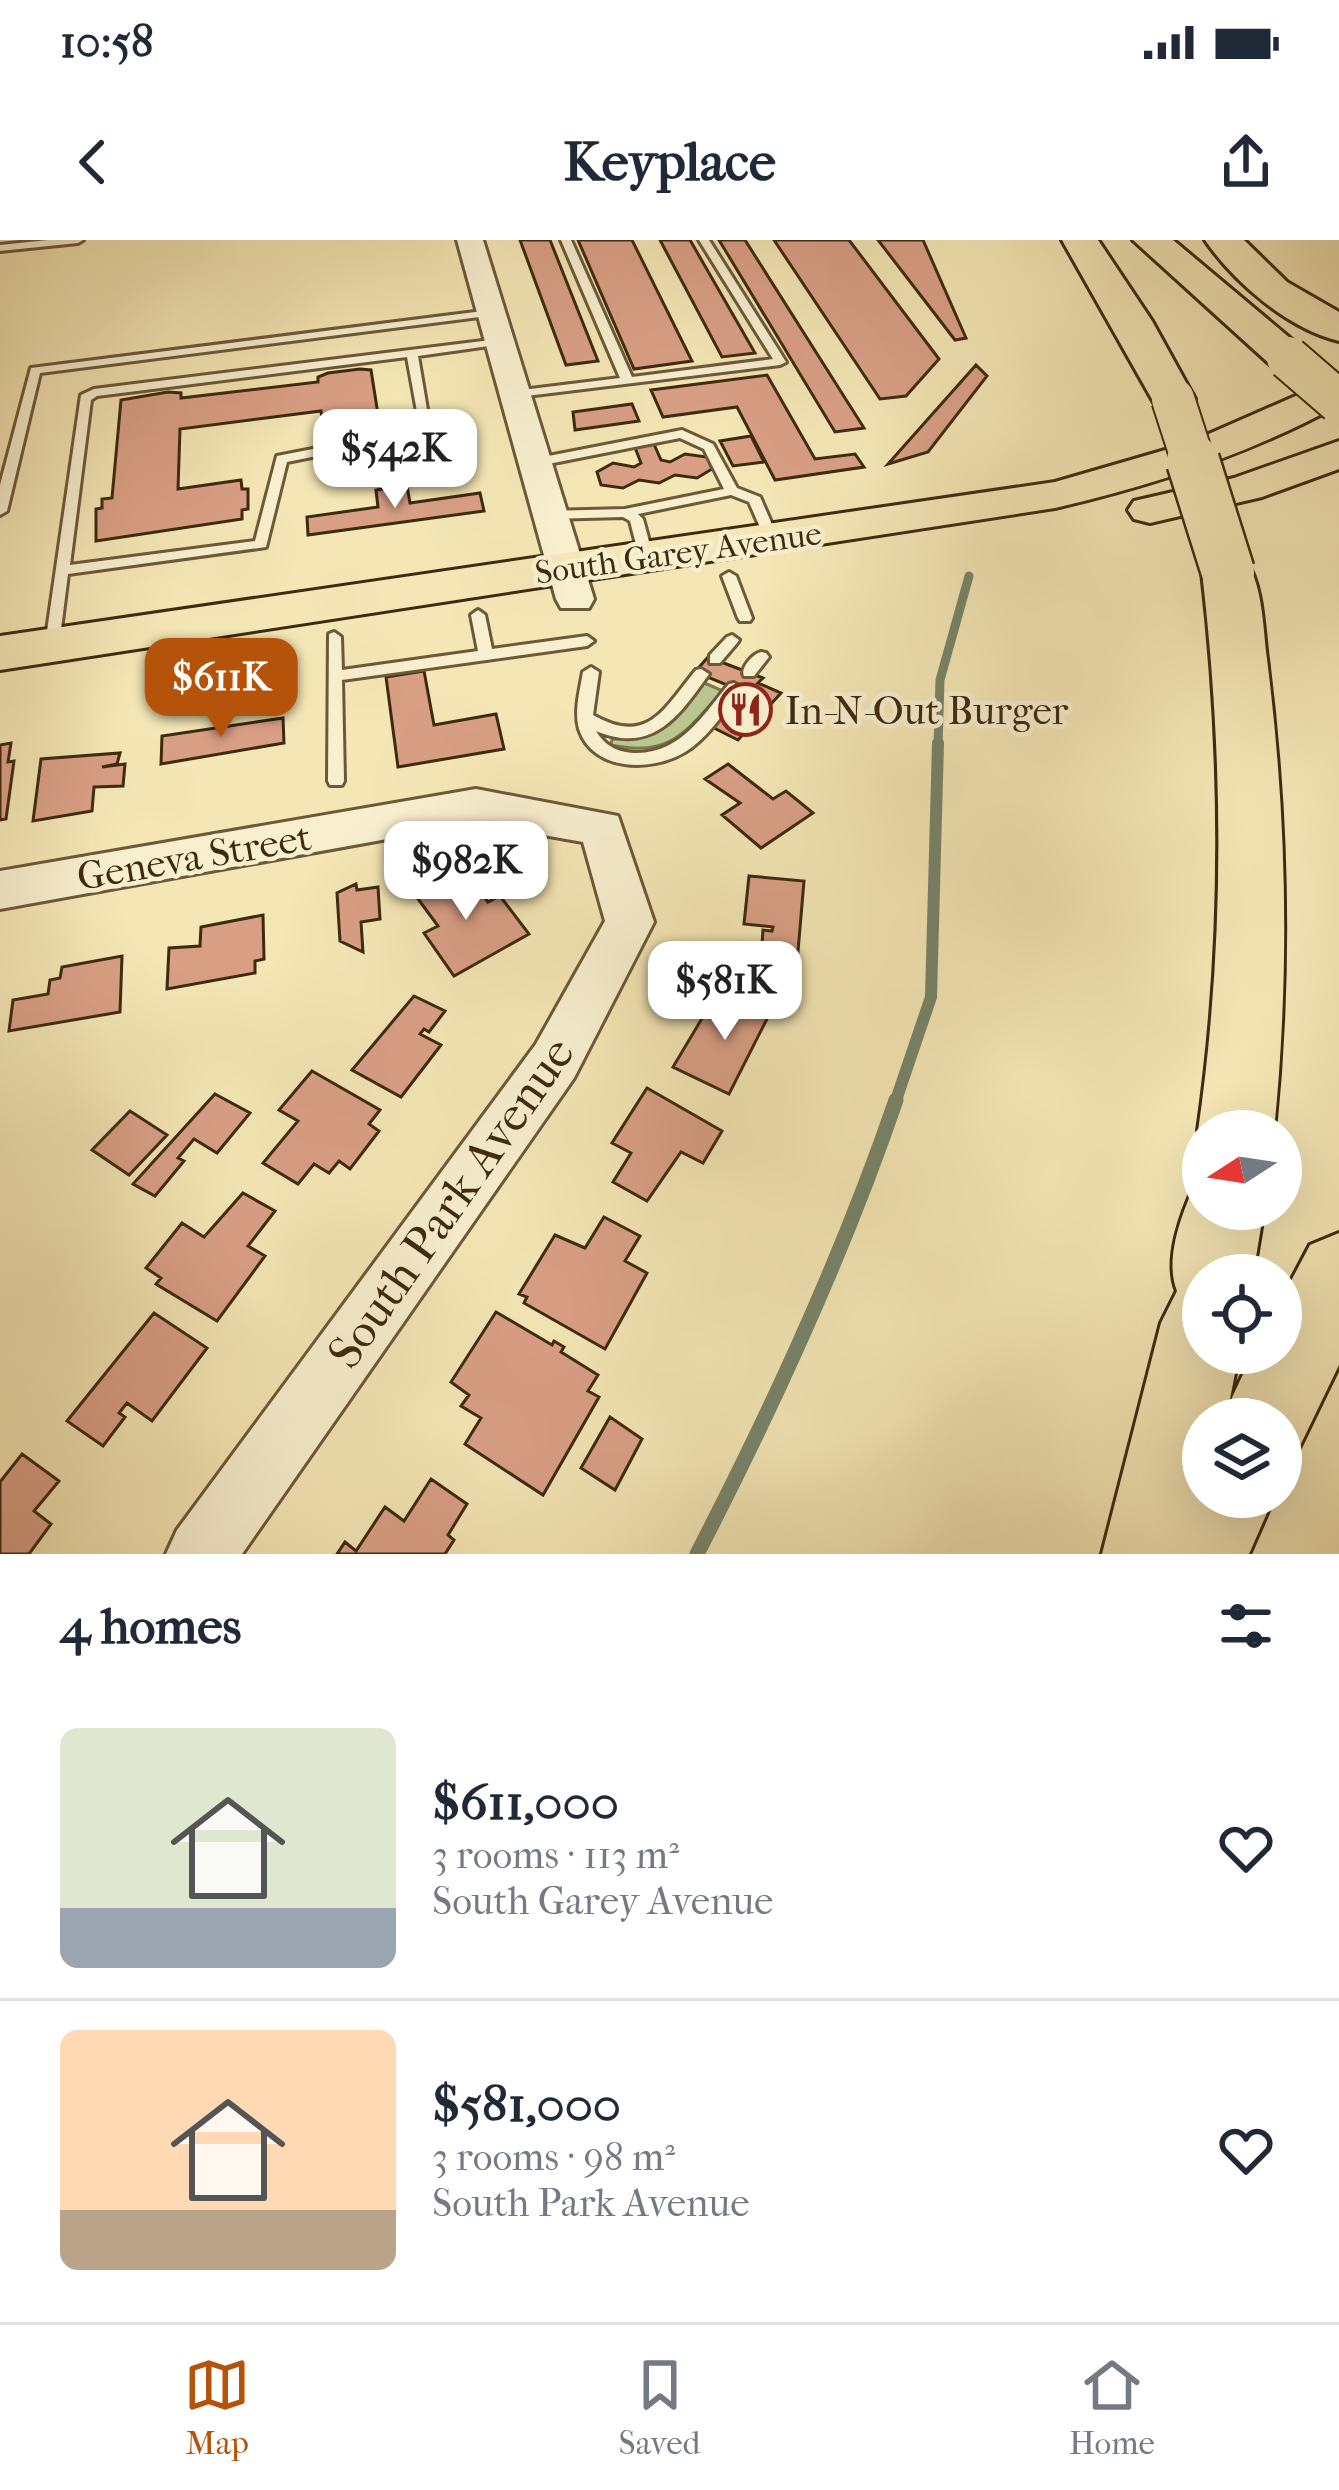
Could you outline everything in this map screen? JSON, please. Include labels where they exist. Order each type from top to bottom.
[{"type":"highway","points":[[1080,240],[1132,321],[1172,398],[1228,572],[1243,670],[1252,783],[1251,917],[1239,1110]]},
{"type":"highway","points":[[1151,240],[1339,402]]},
{"type":"highway","points":[[1222,240],[1273,290],[1339,329]]},
{"type":"highway","points":[[1277,1398],[1339,1274]]},
{"type":"highway","points":[[1150,1554],[1194,1374]]},
{"type":"highway","points":[[1199,1554],[1217,1518]]},
{"type":"main road","name":"South Garey Avenue","points":[[0,688],[334,657],[482,635],[575,603],[646,556],[1107,484],[1232,444],[1339,389]]},
{"type":"main road","name":"South Garey Avenue","points":[[0,653],[575,603],[737,597],[1177,505],[1280,478],[1339,454]]},
{"type":"street","points":[[470,240],[575,603]]},
{"type":"street","name":"Geneva Street","points":[[0,890],[476,806],[602,829]]},
{"type":"street","name":"South Park Avenue","points":[[201,1554],[555,1061],[630,922],[602,829]]},
{"type":"lane","points":[[0,248],[78,240]]},
{"type":"lane","points":[[566,240],[627,380]]},
{"type":"lane","points":[[514,395],[780,362],[704,240]]},
{"type":"lane","points":[[52,645],[85,398],[94,393],[412,354],[495,327]]},
{"type":"lane","points":[[0,511],[34,370],[495,327]]},
{"type":"lane","points":[[61,571],[261,544],[281,460],[427,430],[412,354]]},
{"type":"lane","points":[[533,463],[682,434],[709,447],[732,490]]},
{"type":"lane","points":[[548,515],[625,514],[732,490],[755,500],[771,538]]},
{"type":"lane","points":[[625,514],[636,519],[646,556]]},
{"type":"lane","points":[[715,659],[733,640]]},
{"type":"lane","points":[[334,657],[335,781]]},
{"type":"lane","points":[[749,672],[760,657]]},
{"type":"lane","points":[[591,672],[589,734],[606,752],[633,759],[667,755],[691,739],[734,688]]},
{"type":"lane","points":[[586,718],[615,734],[642,735],[661,722],[701,674]]},
{"type":"green space","points":[[700,681],[723,691],[676,738],[649,748],[611,745],[612,739],[642,735],[664,724]]},
{"type":"building","points":[[520,240],[550,240],[598,361],[566,365]]},
{"type":"building","points":[[578,240],[632,240],[692,361],[634,369]]},
{"type":"building","points":[[660,240],[690,240],[755,353],[722,357]]},
{"type":"building","points":[[719,240],[745,240],[864,428],[835,432]]},
{"type":"building","points":[[774,240],[849,240],[939,359],[906,396],[880,399]]},
{"type":"building","points":[[878,240],[923,240],[966,338],[955,340]]},
{"type":"building","points":[[976,365],[987,376],[928,452],[888,464]]},
{"type":"building","points":[[371,370],[380,427],[370,431],[324,434],[321,411],[180,429],[178,489],[241,480],[242,489],[248,489],[248,509],[242,510],[242,519],[96,541],[96,509],[102,508],[102,499],[112,498],[121,400],[168,392],[181,393],[181,398],[318,382],[318,377],[328,373]]},
{"type":"building","points":[[767,375],[815,459],[855,454],[864,467],[775,480],[737,407],[663,417],[651,390]]},
{"type":"building","points":[[632,404],[639,421],[575,430],[573,412]]},
{"type":"building","points":[[751,436],[764,462],[733,466],[720,441]]},
{"type":"building","points":[[653,442],[661,460],[670,462],[685,454],[707,457],[712,469],[697,478],[675,475],[659,483],[639,480],[623,488],[601,485],[597,472],[613,463],[634,467],[641,463],[634,445]]},
{"type":"building","points":[[407,486],[410,503],[480,493],[484,511],[308,535],[307,517],[378,507],[376,490]]},
{"type":"building","name":"In-N-Out Burger","points":[[708,657],[763,678],[758,683],[781,693],[738,740],[712,727],[742,691],[695,672]]},
{"type":"building","points":[[424,671],[434,725],[496,714],[504,749],[398,767],[386,677]]},
{"type":"building","points":[[283,718],[284,743],[161,764],[162,736]]},
{"type":"building","points":[[11,743],[8,762],[14,761],[6,819],[0,820],[0,745]]},
{"type":"building","points":[[120,753],[117,764],[102,767],[125,764],[123,786],[94,787],[92,811],[33,821],[41,759]]},
{"type":"building","points":[[728,764],[773,799],[786,791],[813,813],[761,848],[722,815],[740,803],[705,779]]},
{"type":"building","points":[[442,871],[463,898],[479,890],[488,902],[500,896],[529,934],[454,976],[424,933],[438,926],[410,888]]},
{"type":"building","points":[[749,876],[804,881],[797,963],[761,959],[763,930],[773,927],[744,924]]},
{"type":"building","points":[[356,884],[357,890],[378,887],[380,919],[361,922],[363,952],[340,941],[337,893]]},
{"type":"building","points":[[263,915],[264,959],[255,961],[255,973],[167,989],[169,948],[200,946],[201,927]]},
{"type":"building","points":[[122,956],[120,1012],[9,1031],[13,1000],[48,994],[50,980],[60,978],[62,967]]},
{"type":"building","points":[[741,990],[774,1005],[729,1094],[673,1067],[704,1015],[722,1023]]},
{"type":"building","points":[[414,996],[445,1011],[429,1032],[424,1029],[420,1034],[441,1045],[401,1097],[352,1070]]},
{"type":"building","points":[[312,1071],[380,1110],[369,1124],[379,1131],[350,1169],[339,1161],[329,1173],[314,1164],[298,1184],[263,1163],[298,1121],[279,1110]]},
{"type":"building","points":[[647,1088],[722,1131],[703,1163],[681,1152],[647,1201],[613,1182],[631,1153],[612,1143]]},
{"type":"building","points":[[215,1094],[250,1113],[217,1153],[194,1139],[178,1158],[184,1161],[155,1196],[133,1184]]},
{"type":"building","points":[[130,1111],[167,1135],[129,1175],[92,1150]]},
{"type":"building","points":[[243,1193],[275,1211],[248,1246],[265,1256],[217,1321],[156,1284],[161,1278],[146,1268],[182,1223],[204,1237]]},
{"type":"building","points":[[604,1217],[640,1236],[625,1261],[647,1273],[605,1349],[524,1303],[527,1297],[519,1294],[555,1235],[585,1248]]},
{"type":"building","points":[[496,1312],[552,1345],[554,1341],[564,1347],[561,1352],[598,1375],[588,1391],[599,1397],[543,1495],[465,1444],[481,1418],[461,1406],[469,1395],[451,1382]]},
{"type":"building","points":[[154,1313],[207,1348],[152,1421],[127,1403],[119,1413],[125,1417],[103,1446],[67,1421]]},
{"type":"building","points":[[610,1417],[642,1439],[615,1490],[581,1468]]},
{"type":"building","points":[[22,1454],[59,1481],[34,1511],[51,1524],[29,1554],[0,1554],[0,1482]]},
{"type":"building","points":[[431,1479],[467,1504],[448,1535],[454,1540],[445,1554],[337,1554],[345,1542],[356,1551],[385,1507],[404,1521]]},
{"type":"waterway","points":[[938,746],[940,680],[969,576]]},
{"type":"waterway","points":[[895,1103],[931,997],[938,743]]},
{"type":"waterway","points":[[697,1554],[805,1331],[896,1100]]},
{"type":"place","name":"In-N-Out Burger","points":[[746,710]]}]
